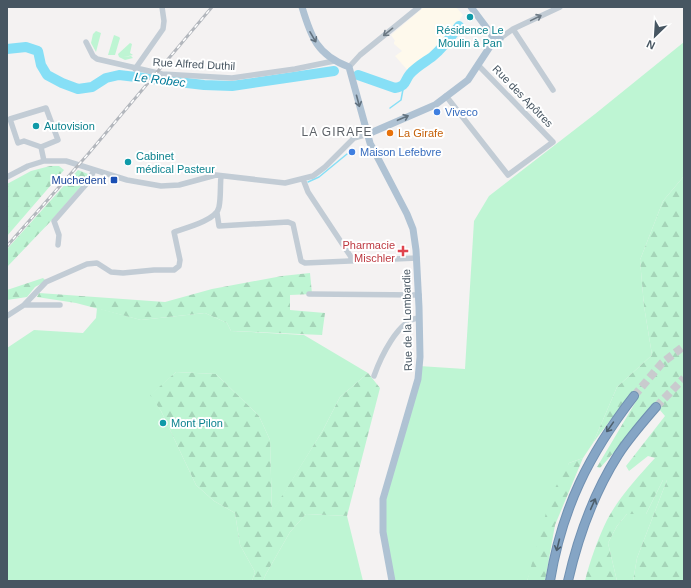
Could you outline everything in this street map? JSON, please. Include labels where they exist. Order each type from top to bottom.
[{"type":"highway","points":[[550,581],[558,544],[574,494],[596,450],[614,421],[634,396]]},
{"type":"highway","points":[[568,581],[585,523],[608,472],[628,441],[656,406]]},
{"type":"main road","points":[[302,7],[312,37],[325,53],[334,61],[349,67]]},
{"type":"main road","points":[[471,7],[492,35],[500,39]]},
{"type":"main road","points":[[368,134],[435,104],[468,80],[491,45],[492,35]]},
{"type":"main road","name":"Rue de la Lombardie","points":[[349,67],[373,151],[410,222],[414,236],[417,258],[420,357],[418,379],[382,499],[383,532],[392,581]]},
{"type":"street","points":[[135,68],[163,29],[164,21],[162,7]]},
{"type":"street","points":[[349,67],[360,55],[419,7]]},
{"type":"street","points":[[491,45],[513,29],[560,7]]},
{"type":"street","points":[[513,29],[553,90]]},
{"type":"street","name":"Rue Alfred Duthil","points":[[86,42],[89,51],[97,59],[162,74],[232,78],[295,69],[334,61]]},
{"type":"street","name":"Rue des Apôtres","points":[[446,96],[508,175],[553,142],[478,65]]},
{"type":"street","points":[[40,148],[58,140],[46,108],[10,119],[18,144],[24,141],[40,148],[44,161]]},
{"type":"street","points":[[7,177],[28,166],[44,161],[66,161],[142,184],[161,186],[179,184],[216,175],[285,183],[313,176],[325,167],[354,138],[368,134]]},
{"type":"street","points":[[58,245],[59,235],[54,221],[89,181],[94,170]]},
{"type":"street","points":[[221,176],[219,208],[217,214],[219,226],[288,222],[293,224],[300,260],[305,263],[417,258]]},
{"type":"street","points":[[304,179],[308,192],[353,260]]},
{"type":"street","points":[[7,316],[24,305],[46,282],[87,264],[97,263],[111,272],[123,273],[174,270],[179,266],[180,260],[174,232],[206,220],[217,214]]},
{"type":"street","points":[[309,294],[419,295]]},
{"type":"street","points":[[24,305],[60,305]]},
{"type":"street","points":[[374,376],[379,363],[399,331],[410,320],[419,318]]},
{"type":"shaded area","points":[[424,7],[456,7],[463,15],[441,46],[409,72],[395,56],[402,51],[394,44],[395,41],[391,35]]},
{"type":"green space","points":[[96,31],[101,33],[96,52],[91,43],[93,34]]},
{"type":"green space","points":[[114,35],[120,38],[115,55],[108,55]]},
{"type":"green space","points":[[684,42],[684,176],[663,201],[640,260],[644,306],[652,355],[617,387],[593,443],[583,458],[569,463],[527,581],[390,581],[380,521],[419,366],[465,369],[474,221],[489,196],[595,114]]},
{"type":"green space","points":[[130,43],[132,44],[130,53],[133,55],[124,57],[131,56],[133,58],[125,60],[119,57],[118,54]]},
{"type":"green space","points":[[50,166],[59,166],[64,170],[7,236],[7,184],[31,171]]},
{"type":"green space","points":[[78,170],[88,174],[83,184],[50,222],[7,267],[7,249]]},
{"type":"green space","points":[[684,176],[684,581],[633,581],[637,558],[667,480],[663,480],[646,514],[627,514],[617,526],[608,543],[617,581],[585,581],[604,526],[617,503],[655,458],[648,456],[629,471],[626,466],[665,416],[654,403],[625,440],[600,468],[597,467],[638,398],[630,394],[593,443],[617,387],[652,355],[644,306],[640,260],[663,201]]},
{"type":"green space","points":[[310,273],[312,294],[290,295],[290,310],[325,313],[322,335],[231,331],[227,323],[205,313],[141,320],[76,303],[37,297],[39,293],[165,302],[212,289],[282,276]]},
{"type":"green space","points":[[43,278],[46,281],[35,287],[27,297],[7,300],[7,290]]},
{"type":"green space","points":[[97,308],[141,320],[205,313],[227,323],[231,331],[304,335],[368,373],[340,397],[323,430],[272,513],[270,440],[259,416],[216,374],[176,372],[151,395],[161,411],[196,485],[214,501],[235,513],[240,545],[255,572],[252,581],[7,581],[7,348],[34,330],[83,333],[96,318]]},
{"type":"green space","points":[[176,372],[216,374],[259,416],[270,440],[272,512],[323,430],[340,397],[368,373],[380,388],[347,516],[306,514],[290,532],[263,581],[252,581],[255,572],[240,545],[235,513],[214,501],[196,485],[161,411],[150,395]]},
{"type":"green space","points":[[583,458],[555,525],[545,581],[527,581],[551,495],[569,463]]},
{"type":"green space","points":[[663,480],[667,480],[637,558],[633,581],[617,581],[608,543],[617,526],[627,514],[646,514]]},
{"type":"green space","points":[[306,514],[347,516],[363,581],[263,581],[290,532]]},
{"type":"waterway","name":"Le Robec","points":[[358,75],[395,88],[402,86],[412,71],[440,50],[459,26]]},
{"type":"waterway","name":"Le Robec","points":[[7,49],[26,47],[38,51],[41,65],[47,75],[78,89],[92,87],[106,78],[119,75],[204,85],[232,86],[334,71]]},
{"type":"waterway","points":[[390,108],[401,100],[404,84]]},
{"type":"waterway","points":[[308,182],[319,177],[347,154]]},
{"type":"tunnel","points":[[634,396],[662,363],[684,346]]},
{"type":"tunnel","points":[[656,407],[684,378]]},
{"type":"railway","points":[[7,246],[89,153],[212,7]]},
{"type":"place","name":"Résidence Le Moulin à Pan","points":[[470,17]]},
{"type":"place","name":"Viveco","points":[[437,112]]},
{"type":"place","name":"Autovision","points":[[36,126]]},
{"type":"place","name":"La Girafe","points":[[390,133]]},
{"type":"place","name":"Maison Lefebvre","points":[[352,152]]},
{"type":"place","name":"Cabinet médical Pasteur","points":[[128,162]]},
{"type":"place","name":"Muchedent","points":[[114,180]]},
{"type":"place","name":"Pharmacie Mischler","points":[[403,251]]},
{"type":"place","name":"Mont Pilon","points":[[163,423]]},
{"type":"district","name":"LA GIRAFE","points":[[337,132]]}]
